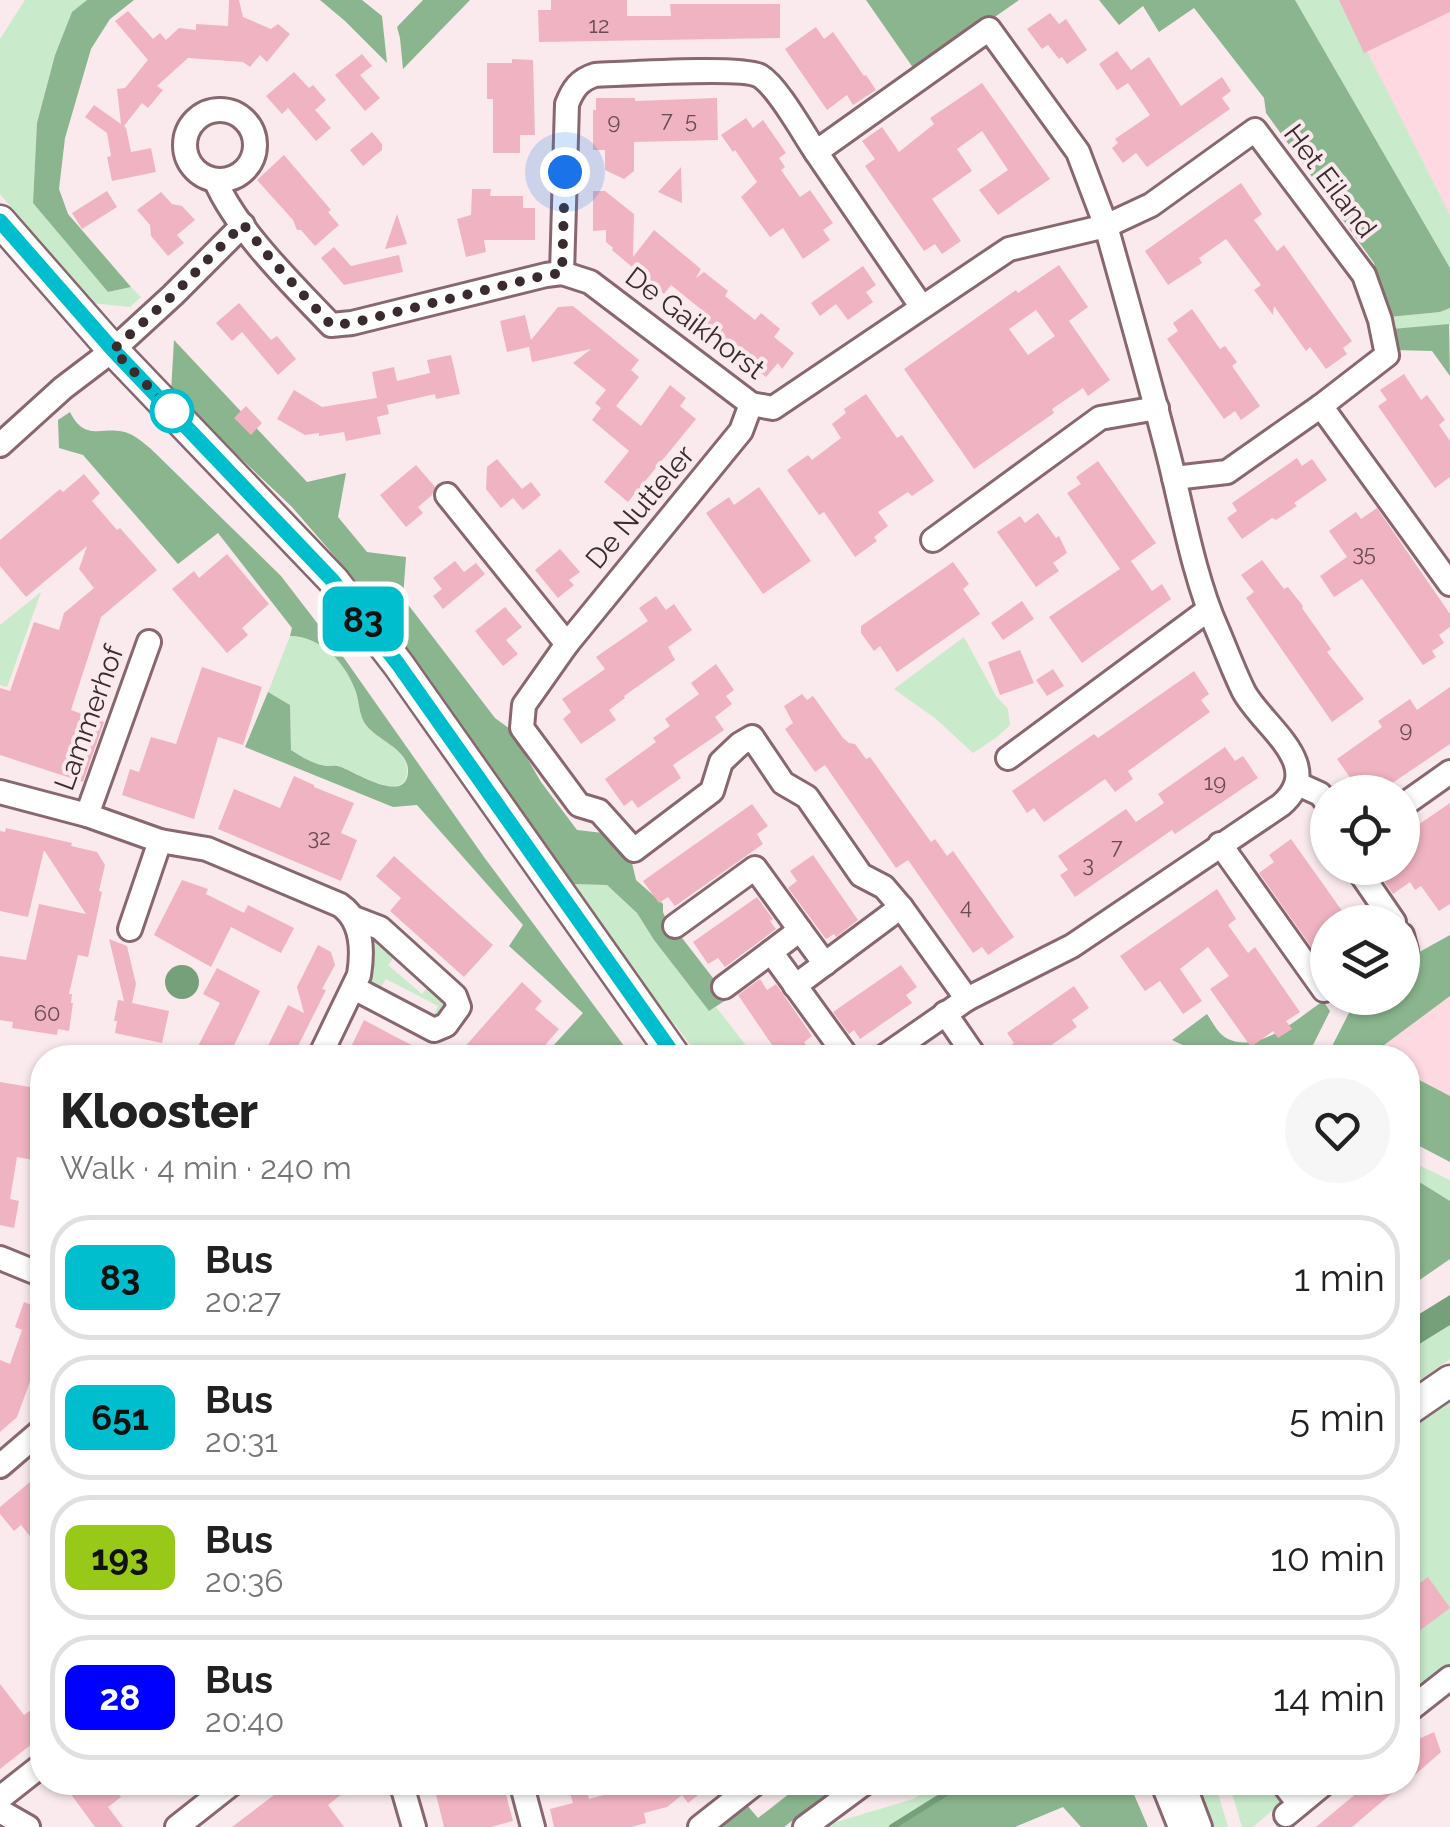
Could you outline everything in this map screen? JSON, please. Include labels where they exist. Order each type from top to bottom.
[{"type":"street","points":[[816,152],[990,29],[1078,152],[1106,226],[1208,610],[1246,695],[1294,757],[1298,770],[1298,784],[1280,805],[1072,946],[966,1000],[901,1045]]},
{"type":"street","points":[[216,180],[224,201],[331,325],[352,323],[562,273],[567,104],[583,79],[596,75],[753,73],[772,88],[922,306]]},
{"type":"street","name":"Het Eiland","points":[[1106,226],[1151,205],[1255,130],[1364,275],[1380,320],[1386,356],[1321,406],[1227,472],[1174,478]]},
{"type":"street","points":[[0,221],[113,350],[332,580],[398,664],[667,1045]]},
{"type":"street","points":[[0,445],[63,388],[113,350],[243,224]]},
{"type":"street","name":"De Gaikhorst","points":[[562,273],[590,282],[751,404],[773,408],[1009,249],[1106,226]]},
{"type":"street","name":"De Nutteler","points":[[751,404],[741,431],[567,644],[524,704],[522,728],[579,804],[600,811],[634,850],[712,791],[721,762],[752,737],[783,783],[807,797],[860,875],[884,886],[966,1000]]},
{"type":"street","points":[[1321,406],[1450,584]]},
{"type":"street","points":[[933,540],[1100,418],[1157,408]]},
{"type":"street","points":[[447,495],[567,644]]},
{"type":"street","points":[[1008,758],[1208,610]]},
{"type":"street","name":"Lammerhof","points":[[86,815],[148,642]]},
{"type":"street","points":[[1420,793],[1450,772]]},
{"type":"street","points":[[1298,784],[1310,789]]},
{"type":"street","name":"Lammerhof","points":[[0,792],[86,815],[160,841],[207,849],[340,904],[354,918],[380,928],[455,996],[459,1007],[446,1025],[434,1030],[354,988]]},
{"type":"street","points":[[130,929],[160,841]]},
{"type":"street","points":[[1220,844],[1310,970]]},
{"type":"street","points":[[675,926],[755,868],[825,964]]},
{"type":"street","points":[[795,986],[901,908]]},
{"type":"street","points":[[326,1045],[360,976],[359,931],[354,918]]},
{"type":"street","points":[[724,986],[800,930]]},
{"type":"street","points":[[772,952],[838,1045]]},
{"type":"street","points":[[945,1014],[967,1045]]},
{"type":"street","points":[[0,1258],[30,1270]]},
{"type":"street","points":[[1420,1401],[1450,1380]]},
{"type":"street","points":[[0,1466],[30,1440]]},
{"type":"street","points":[[1420,1701],[1450,1678]]},
{"type":"street","points":[[0,1798],[30,1774]]},
{"type":"street","points":[[178,1827],[218,1795]]},
{"type":"street","points":[[405,1795],[414,1827]]},
{"type":"street","points":[[524,1795],[532,1827]]},
{"type":"street","points":[[700,1827],[741,1795]]},
{"type":"street","points":[[805,1827],[848,1795]]},
{"type":"street","points":[[1167,1795],[1180,1827]]},
{"type":"street","points":[[1188,1795],[1200,1827]]},
{"type":"street","points":[[1287,1795],[1292,1810],[1310,1795]]},
{"type":"street","points":[[0,1810],[28,1827]]},
{"type":"shaded area","points":[[25,0],[87,0],[72,13],[55,55],[37,123],[33,203],[108,292],[131,287],[141,297],[130,307],[91,303],[0,194],[0,39]]},
{"type":"shaded area","points":[[87,0],[134,0],[110,19],[91,49],[65,138],[59,189],[68,214],[131,287],[108,292],[33,203],[37,123],[55,55],[72,12]]},
{"type":"shaded area","points":[[320,0],[362,0],[382,16],[387,63],[345,21]]},
{"type":"shaded area","points":[[423,0],[470,0],[403,69],[397,27]]},
{"type":"shaded area","points":[[866,0],[1019,0],[916,72]]},
{"type":"shaded area","points":[[1099,0],[1295,0],[1450,268],[1450,308],[1389,317],[1374,263],[1266,113],[1264,98],[1194,8],[1159,32],[1143,6],[1119,25]]},
{"type":"shaded area","points":[[1295,0],[1341,0],[1450,215],[1450,268]]},
{"type":"shaded area","points":[[1297,0],[1450,0],[1450,259]]},
{"type":"shaded area","points":[[1450,308],[1450,325],[1392,329],[1389,317]]},
{"type":"shaded area","points":[[1449,324],[1450,376],[1432,351],[1395,350],[1392,329]]},
{"type":"shaded area","points":[[174,340],[307,482],[346,473],[338,517],[367,552],[406,557],[403,598],[495,718],[510,729],[541,782],[577,830],[603,833],[632,863],[636,880],[663,904],[669,927],[679,934],[726,1000],[709,1011],[637,913],[607,885],[572,884],[388,618],[292,507],[171,392]]},
{"type":"shaded area","points":[[70,412],[76,422],[90,431],[121,431],[141,441],[281,576],[623,1045],[554,1045],[583,1013],[509,946],[523,925],[417,805],[393,807],[245,747],[268,692],[290,705],[291,750],[303,758],[339,766],[389,786],[405,782],[408,773],[398,751],[364,722],[352,681],[339,662],[322,646],[290,636],[292,628],[218,533],[178,564],[83,455],[59,448],[58,420]]},
{"type":"shaded area","points":[[41,592],[7,687],[0,685],[0,625]]},
{"type":"shaded area","points":[[290,636],[322,646],[339,661],[352,681],[370,727],[404,759],[404,782],[388,786],[339,766],[317,764],[291,750],[290,705],[268,692]]},
{"type":"shaded area","points":[[964,637],[996,696],[1008,709],[1010,725],[973,753],[936,719],[894,689]]},
{"type":"shaded area","points":[[572,884],[607,885],[637,913],[709,1011],[716,1007],[746,1045],[691,1045],[611,942]]},
{"type":"shaded area","points":[[1450,935],[1450,996],[1384,1045],[1333,1045],[1348,1015],[1420,1015],[1420,952]]},
{"type":"shaded area","points":[[374,941],[382,941],[397,954],[388,965],[422,994],[431,983],[449,1001],[447,1014],[431,1020],[438,1006],[386,979],[378,992],[369,986]]},
{"type":"shaded area","points":[[182,965],[194,970],[199,982],[194,994],[182,999],[170,994],[165,982],[170,970]]},
{"type":"shaded area","points":[[1450,996],[1450,1096],[1420,1080],[1420,1045],[1383,1045]]},
{"type":"shaded area","points":[[1310,1010],[1310,1015],[1328,1015],[1313,1045],[1183,1045],[1172,1040],[1207,1014],[1228,1039],[1253,1042],[1278,1032]]},
{"type":"shaded area","points":[[1420,1080],[1450,1096],[1450,1162],[1420,1146]]},
{"type":"shaded area","points":[[1420,1166],[1450,1180],[1450,1201],[1420,1182]]},
{"type":"shaded area","points":[[1420,1182],[1450,1201],[1450,1259],[1420,1280]]},
{"type":"shaded area","points":[[1450,1295],[1450,1325],[1420,1344],[1420,1314]]},
{"type":"shaded area","points":[[1450,1325],[1450,1359],[1420,1380],[1420,1344]]},
{"type":"shaded area","points":[[1450,1393],[1450,1669],[1420,1693],[1420,1412]]},
{"type":"shaded area","points":[[788,1795],[826,1795],[784,1827],[715,1827],[746,1804],[758,1818]]},
{"type":"shaded area","points":[[920,1795],[944,1795],[895,1827],[827,1827],[833,1823]]},
{"type":"shaded area","points":[[943,1795],[1134,1795],[1148,1827],[1081,1827],[1063,1807],[1015,1827],[895,1827]]},
{"type":"shaded area","points":[[1198,1795],[1219,1795],[1228,1827],[1210,1827]]},
{"type":"shaded area","points":[[1233,1795],[1278,1795],[1283,1801],[1253,1827],[1242,1827]]},
{"type":"building","points":[[229,0],[239,0],[243,17],[271,29],[278,24],[290,34],[267,62],[260,55],[250,67],[243,62],[188,58],[157,86],[163,90],[148,108],[142,103],[124,126],[131,152],[151,148],[156,172],[112,181],[107,133],[85,117],[94,105],[121,124],[117,89],[125,88],[148,60],[115,21],[128,11],[153,39],[160,33],[166,40],[179,28],[196,30],[196,24],[228,26]]},
{"type":"building","points":[[551,0],[627,0],[627,16],[671,16],[670,4],[780,4],[780,38],[539,42],[538,10],[551,10]]},
{"type":"building","points":[[1339,0],[1450,0],[1450,12],[1364,53]]},
{"type":"building","points":[[1050,13],[1059,24],[1066,19],[1087,50],[1067,64],[1048,45],[1042,49],[1027,29]]},
{"type":"building","points":[[816,27],[824,39],[833,32],[876,90],[853,105],[847,95],[827,110],[785,49]]},
{"type":"building","points":[[1117,51],[1131,70],[1149,57],[1181,106],[1222,77],[1231,91],[1222,98],[1230,109],[1147,167],[1136,153],[1123,163],[1112,148],[1118,143],[1115,139],[1150,115],[1128,83],[1117,90],[1099,64]]},
{"type":"building","points":[[362,54],[372,66],[360,75],[380,98],[365,111],[335,75]]},
{"type":"building","points":[[512,59],[533,60],[535,135],[520,135],[520,153],[493,153],[493,99],[487,99],[487,63],[512,63]]},
{"type":"building","points":[[294,72],[326,100],[315,110],[331,128],[316,141],[288,108],[282,114],[266,96]]},
{"type":"building","points":[[982,83],[1050,179],[998,215],[979,190],[1008,170],[982,131],[957,149],[972,171],[932,199],[961,241],[942,254],[935,244],[924,251],[865,166],[875,159],[862,141],[882,127],[899,152],[934,124],[930,118]]},
{"type":"building","points":[[596,98],[717,98],[718,140],[634,142],[634,171],[624,179],[605,170],[605,150],[593,150]]},
{"type":"building","points":[[746,118],[753,128],[763,120],[786,153],[779,158],[785,167],[781,170],[800,197],[810,190],[833,223],[823,230],[830,240],[803,259],[783,228],[770,237],[741,197],[757,182],[721,135]]},
{"type":"building","points":[[372,132],[382,150],[363,166],[350,150]]},
{"type":"building","points":[[284,155],[339,225],[315,246],[257,180]]},
{"type":"building","points":[[681,167],[682,203],[658,192]]},
{"type":"building","points":[[1241,183],[1262,214],[1254,220],[1277,251],[1284,245],[1352,341],[1343,348],[1347,354],[1326,369],[1310,347],[1306,351],[1274,306],[1273,315],[1254,290],[1261,285],[1226,239],[1199,258],[1202,263],[1168,285],[1145,251]]},
{"type":"building","points":[[472,189],[491,189],[490,196],[523,196],[523,208],[535,208],[535,240],[484,240],[486,252],[466,257],[457,219],[471,215]]},
{"type":"building","points":[[107,191],[117,207],[82,229],[72,213]]},
{"type":"building","points":[[593,191],[605,191],[634,214],[633,257],[654,230],[701,269],[696,278],[704,272],[728,291],[725,296],[755,320],[761,313],[780,329],[774,337],[794,353],[782,369],[778,363],[766,377],[700,324],[708,315],[671,285],[664,294],[612,250],[606,242],[606,230],[593,231]]},
{"type":"building","points":[[161,192],[195,220],[177,235],[184,243],[168,256],[137,210]]},
{"type":"building","points":[[397,214],[407,244],[385,249]]},
{"type":"building","points":[[334,247],[351,266],[399,255],[403,272],[344,285],[321,258]]},
{"type":"building","points":[[1059,265],[1088,307],[1069,321],[1110,380],[1088,396],[1083,388],[974,469],[904,369],[1016,290],[1018,293]],"holes":[[[1036,310],[1055,336],[1028,355],[1009,329]]]},
{"type":"building","points":[[863,266],[876,285],[866,292],[873,302],[848,320],[836,304],[820,316],[811,303]]},
{"type":"building","points":[[239,303],[271,340],[277,336],[296,359],[278,375],[242,332],[232,341],[216,323]]},
{"type":"building","points":[[573,306],[639,360],[631,370],[639,377],[616,406],[641,426],[670,385],[686,398],[680,406],[696,419],[628,502],[604,482],[629,451],[592,420],[601,408],[595,403],[606,390],[573,363],[591,349],[532,362],[529,347],[507,352],[500,321],[525,315],[531,340],[558,307]]},
{"type":"building","points":[[1192,309],[1220,349],[1225,346],[1237,362],[1232,366],[1260,406],[1241,420],[1235,411],[1224,419],[1167,339],[1178,331],[1173,323]]},
{"type":"building","points":[[451,355],[460,394],[436,399],[435,394],[387,405],[389,414],[377,417],[381,434],[346,441],[344,432],[305,435],[277,419],[294,390],[322,407],[377,398],[372,372],[394,367],[397,381],[430,373],[427,360]]},
{"type":"building","points":[[1404,374],[1421,400],[1427,395],[1445,420],[1439,425],[1450,441],[1450,477],[1435,488],[1378,406],[1387,400],[1380,390]]},
{"type":"building","points":[[866,394],[897,438],[902,435],[934,481],[878,512],[888,526],[874,537],[877,541],[855,557],[824,512],[819,515],[787,470],[808,455],[812,460],[841,438],[832,424],[846,413],[844,409]]},
{"type":"building","points":[[246,406],[262,423],[251,435],[234,418]]},
{"type":"building","points":[[1297,458],[1302,466],[1312,459],[1327,480],[1294,503],[1297,506],[1242,539],[1227,518],[1237,511],[1232,503]]},
{"type":"building","points":[[497,459],[522,489],[531,482],[541,495],[523,510],[513,498],[501,508],[486,489],[487,467]]},
{"type":"building","points":[[1098,461],[1156,543],[1121,568],[1131,561],[1152,591],[1162,584],[1171,599],[1082,663],[1049,617],[1120,569],[1067,493],[1081,484],[1076,477]]},
{"type":"building","points":[[416,465],[435,487],[418,507],[423,513],[406,527],[380,495]]},
{"type":"building","points":[[84,474],[100,493],[92,501],[157,570],[101,617],[71,710],[104,722],[83,782],[0,755],[0,688],[10,691],[34,622],[59,630],[64,613],[94,588],[79,569],[87,546],[26,597],[0,566],[0,540],[60,489],[63,492]]},
{"type":"building","points":[[759,487],[811,561],[763,594],[706,513],[729,497],[734,505]]},
{"type":"building","points":[[1377,508],[1450,614],[1450,627],[1439,635],[1444,643],[1432,651],[1436,657],[1423,665],[1362,579],[1334,597],[1320,576],[1347,557],[1329,531],[1356,512],[1361,519]]},
{"type":"building","points":[[1038,513],[1056,538],[1059,536],[1067,553],[1053,563],[1059,571],[1036,587],[997,532],[1020,516],[1025,523]]},
{"type":"building","points":[[560,549],[580,572],[569,580],[574,585],[558,598],[535,570]]},
{"type":"building","points":[[227,554],[269,604],[242,628],[248,635],[227,653],[172,589],[194,571],[199,578]]},
{"type":"building","points":[[1262,560],[1303,606],[1331,649],[1327,652],[1364,699],[1332,722],[1246,598],[1254,592],[1241,575]]},
{"type":"building","points":[[455,561],[464,572],[476,563],[485,574],[443,609],[433,596],[442,589],[433,578]]},
{"type":"building","points":[[953,562],[969,584],[963,589],[980,614],[897,672],[880,646],[874,651],[861,633],[861,626]]},
{"type":"building","points":[[656,596],[666,610],[674,604],[692,630],[668,647],[675,660],[624,696],[609,710],[616,720],[581,744],[563,719],[571,712],[562,699],[605,669],[596,657],[648,621],[639,608]]},
{"type":"building","points":[[1022,601],[1034,619],[1003,640],[991,623]]},
{"type":"building","points":[[505,607],[522,627],[506,640],[518,654],[503,666],[475,631]]},
{"type":"building","points":[[1020,650],[1034,683],[1000,695],[988,662]]},
{"type":"building","points":[[716,664],[734,690],[726,696],[732,704],[715,717],[724,730],[673,765],[681,778],[638,808],[632,800],[624,806],[605,779],[656,742],[653,738],[670,726],[665,719],[699,694],[691,683]]},
{"type":"building","points":[[202,667],[262,687],[243,745],[218,737],[194,819],[122,795],[130,769],[139,772],[151,737],[176,744]]},
{"type":"building","points":[[1053,669],[1064,686],[1047,696],[1036,680]]},
{"type":"building","points":[[1194,671],[1209,694],[1201,700],[1210,712],[1128,771],[1133,779],[1115,792],[1105,779],[1044,822],[1034,808],[1027,813],[1012,791],[1094,734],[1098,738]]},
{"type":"building","points":[[1450,687],[1450,744],[1404,775],[1348,775],[1337,759],[1382,727],[1378,721],[1410,699],[1417,710]]},
{"type":"building","points":[[802,694],[807,700],[813,696],[843,738],[855,744],[866,759],[870,757],[931,842],[935,839],[947,856],[953,851],[1014,937],[988,955],[982,947],[973,953],[908,860],[896,868],[825,765],[815,772],[785,729],[793,723],[784,706]]},
{"type":"building","points":[[1225,747],[1235,761],[1243,756],[1258,778],[1175,834],[1172,830],[1075,897],[1060,875],[1068,870],[1058,856],[1126,809],[1136,822],[1164,803],[1158,794]]},
{"type":"building","points":[[294,776],[354,803],[341,833],[357,840],[341,881],[218,829],[234,789],[280,808]]},
{"type":"building","points":[[1450,803],[1450,904],[1439,911],[1421,886],[1415,890],[1412,885],[1420,885],[1420,824]]},
{"type":"building","points":[[752,804],[768,826],[757,834],[763,844],[675,906],[668,897],[659,903],[643,881]]},
{"type":"building","points":[[6,828],[97,852],[105,865],[88,957],[78,955],[69,994],[73,1003],[69,1031],[58,1029],[57,1035],[12,1028],[13,1022],[0,1020],[0,956],[26,960],[39,904],[86,914],[44,850],[28,917],[0,911],[0,831],[5,832]]},
{"type":"building","points":[[1291,839],[1310,866],[1310,885],[1324,885],[1338,905],[1310,905],[1310,945],[1259,873],[1274,862],[1269,855]]},
{"type":"building","points":[[813,855],[858,920],[836,937],[834,934],[826,939],[788,888],[797,881],[790,871]]},
{"type":"building","points":[[394,856],[493,945],[464,977],[390,911],[401,898],[376,876]]},
{"type":"building","points":[[182,880],[208,889],[206,894],[244,913],[248,905],[294,928],[281,953],[231,927],[211,967],[154,935]]},
{"type":"building","points":[[1387,885],[1406,885],[1393,894]]},
{"type":"building","points":[[1217,889],[1236,919],[1228,925],[1248,953],[1255,947],[1300,1012],[1286,1021],[1292,1029],[1278,1038],[1273,1031],[1250,1045],[1210,989],[1229,976],[1208,947],[1180,969],[1202,1001],[1183,1014],[1160,981],[1145,991],[1120,956]]},
{"type":"building","points":[[757,897],[776,929],[725,967],[718,958],[708,964],[693,942]]},
{"type":"building","points":[[109,939],[127,946],[136,984],[132,1003],[169,1011],[162,1043],[115,1033],[118,1000],[124,1001]]},
{"type":"building","points":[[318,945],[331,952],[335,965],[298,1045],[268,1045],[288,1005],[304,1013],[297,987]]},
{"type":"building","points":[[901,965],[917,987],[906,995],[912,1003],[860,1039],[854,1030],[849,1034],[833,1012]]},
{"type":"building","points":[[217,968],[260,991],[234,1045],[199,1045],[220,1003],[203,994]]},
{"type":"building","points":[[760,979],[767,990],[776,984],[812,1036],[804,1042],[806,1045],[772,1045],[738,995]]},
{"type":"building","points":[[522,982],[542,1001],[535,1009],[559,1029],[545,1045],[466,1045]]},
{"type":"building","points":[[1074,986],[1089,1008],[1072,1020],[1077,1027],[1051,1045],[1011,1045],[1014,1043],[1007,1033]]},
{"type":"building","points":[[364,1020],[412,1045],[352,1045]]},
{"type":"building","points":[[0,1082],[30,1087],[30,1159],[17,1157],[10,1199],[19,1201],[14,1228],[0,1225]]},
{"type":"building","points":[[24,1302],[30,1304],[30,1381],[17,1417],[0,1432],[0,1360],[10,1364],[22,1330],[15,1327]]},
{"type":"building","points":[[30,1482],[30,1536],[21,1525],[14,1531],[0,1514],[0,1507]]},
{"type":"building","points":[[1428,1577],[1450,1608],[1420,1630],[1420,1583]]},
{"type":"building","points":[[0,1684],[24,1715],[30,1711],[30,1745],[0,1769]]},
{"type":"building","points":[[1434,1732],[1441,1752],[1420,1770],[1420,1738]]},
{"type":"building","points":[[72,1795],[120,1795],[108,1807],[123,1827],[95,1827]]},
{"type":"building","points":[[274,1795],[341,1795],[328,1805],[344,1827],[232,1827]]},
{"type":"building","points":[[436,1795],[506,1795],[513,1821],[491,1827],[444,1827]]},
{"type":"building","points":[[571,1795],[588,1795],[589,1799],[604,1795],[682,1795],[667,1807],[644,1813],[646,1823],[631,1827],[554,1827],[550,1809],[573,1803]]},
{"type":"building","points":[[682,1795],[698,1795],[688,1803]]},
{"type":"building","points":[[1354,1795],[1390,1795],[1352,1827],[1316,1827]]},
{"type":"waterway","points":[[892,1827],[943,1795]]},
{"type":"bus line","name":"83","points":[[0,221],[113,350],[332,580],[398,664],[667,1045]]},
{"type":"route","points":[[172,411],[113,350],[243,224],[331,325],[352,323],[562,273],[565,172]]}]
